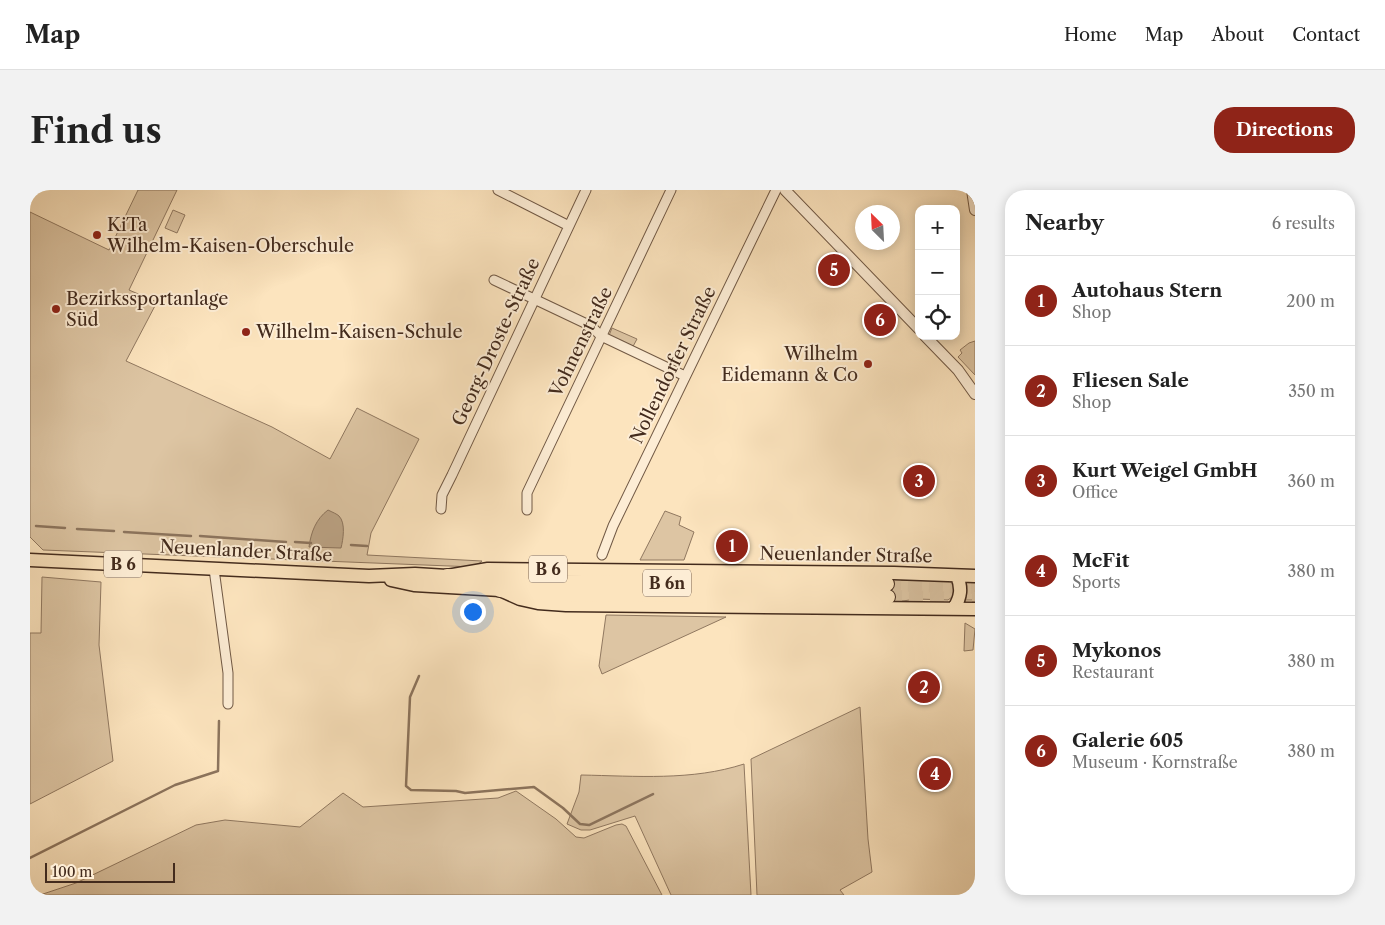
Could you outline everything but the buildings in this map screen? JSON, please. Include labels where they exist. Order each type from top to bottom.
[{"type":"highway","name":"Neuenlander Straße","points":[[447,576],[558,582],[887,591],[560,594],[500,590]]},
{"type":"main road","name":"Neuenlander Straße","points":[[30,560],[369,576],[415,574],[447,576],[488,569],[894,573],[975,576]]},
{"type":"main road","name":"Neuenlander Straße","points":[[369,576],[414,585],[500,590],[520,599],[538,603],[566,605],[975,607]]},
{"type":"main road","points":[[957,576],[961,592],[958,608]]},
{"type":"main road","name":"B 6","points":[[958,608],[975,616]]},
{"type":"street","points":[[498,190],[569,226]]},
{"type":"street","name":"Georg-Droste-Straße","points":[[441,509],[442,495],[586,190]]},
{"type":"street","name":"Vohnenstraße","points":[[528,510],[527,493],[671,190]]},
{"type":"street","name":"Nollendorfer Straße","points":[[602,555],[613,526],[776,190]]},
{"type":"street","points":[[785,190],[915,326]]},
{"type":"street","points":[[972,190],[975,210]]},
{"type":"street","points":[[494,280],[591,326],[601,336],[685,376]]},
{"type":"street","points":[[929,340],[958,370],[975,394]]},
{"type":"street","points":[[214,569],[228,673],[228,704]]},
{"type":"shaded area","points":[[138,190],[177,190],[129,290],[157,302],[126,361],[272,427],[330,459],[357,408],[419,439],[371,533],[367,555],[482,561],[475,567],[43,550],[30,537],[30,212],[109,250]]},
{"type":"shaded area","points":[[173,210],[185,215],[177,233],[165,228]]},
{"type":"shaded area","points":[[612,328],[637,339],[630,352],[608,338]]},
{"type":"shaded area","points":[[975,341],[975,375],[958,357],[962,353],[960,350]]},
{"type":"shaded area","points":[[328,510],[339,516],[343,523],[341,548],[309,547],[315,526],[320,517]]},
{"type":"shaded area","points":[[665,511],[681,517],[679,525],[694,532],[684,560],[640,560]]},
{"type":"shaded area","points":[[42,577],[101,582],[99,645],[113,761],[30,804],[30,633],[41,633]]},
{"type":"shaded area","points":[[889,580],[949,581],[953,584],[955,593],[948,600],[917,599],[888,603]]},
{"type":"shaded area","points":[[964,581],[975,581],[975,600],[963,600],[966,593]]},
{"type":"shaded area","points":[[606,615],[726,617],[602,674],[599,666]]},
{"type":"shaded area","points":[[965,623],[975,629],[973,650],[964,651]]},
{"type":"shaded area","points":[[860,707],[868,839],[872,872],[840,890],[844,895],[757,895],[751,759]]},
{"type":"shaded area","points":[[744,764],[751,895],[671,895],[635,816],[590,830],[581,830],[567,824],[579,792],[581,775],[684,775],[704,773]]},
{"type":"shaded area","points":[[516,791],[556,819],[576,837],[584,838],[616,825],[622,824],[626,826],[662,895],[40,895],[76,883],[196,825],[225,820],[300,827],[343,793],[363,807],[498,798]]},
{"type":"waterway","points":[[36,526],[65,528]]},
{"type":"waterway","points":[[77,529],[114,531]]},
{"type":"waterway","points":[[124,532],[191,536]]},
{"type":"waterway","points":[[200,536],[286,542]]},
{"type":"waterway","points":[[295,542],[311,543]]},
{"type":"waterway","points":[[351,545],[367,546]]},
{"type":"waterway","points":[[419,676],[410,697],[406,786],[411,790],[465,793],[534,787],[563,808],[580,824],[589,825],[653,794]]},
{"type":"waterway","points":[[30,858],[175,785],[218,771],[219,721]]},
{"type":"tunnel","points":[[887,584],[975,587]]},
{"type":"tunnel","points":[[888,597],[975,599]]},
{"type":"place","name":"KiTa Wilhelm-Kaisen-Oberschule","points":[[97,235]]},
{"type":"place","name":"Mykonos","points":[[834,270]]},
{"type":"place","name":"Bezirkssportanlage Süd","points":[[56,309]]},
{"type":"place","name":"Galerie 605","points":[[880,320]]},
{"type":"place","name":"Wilhelm-Kaisen-Schule","points":[[246,332]]},
{"type":"place","name":"Wilhelm Eidemann & Co","points":[[868,364]]},
{"type":"place","name":"Kurt Weigel GmbH","points":[[919,481]]},
{"type":"place","name":"Autohaus Stern","points":[[732,546]]},
{"type":"place","name":"Fliesen Sale","points":[[924,687]]},
{"type":"place","name":"McFit","points":[[935,774]]}]
